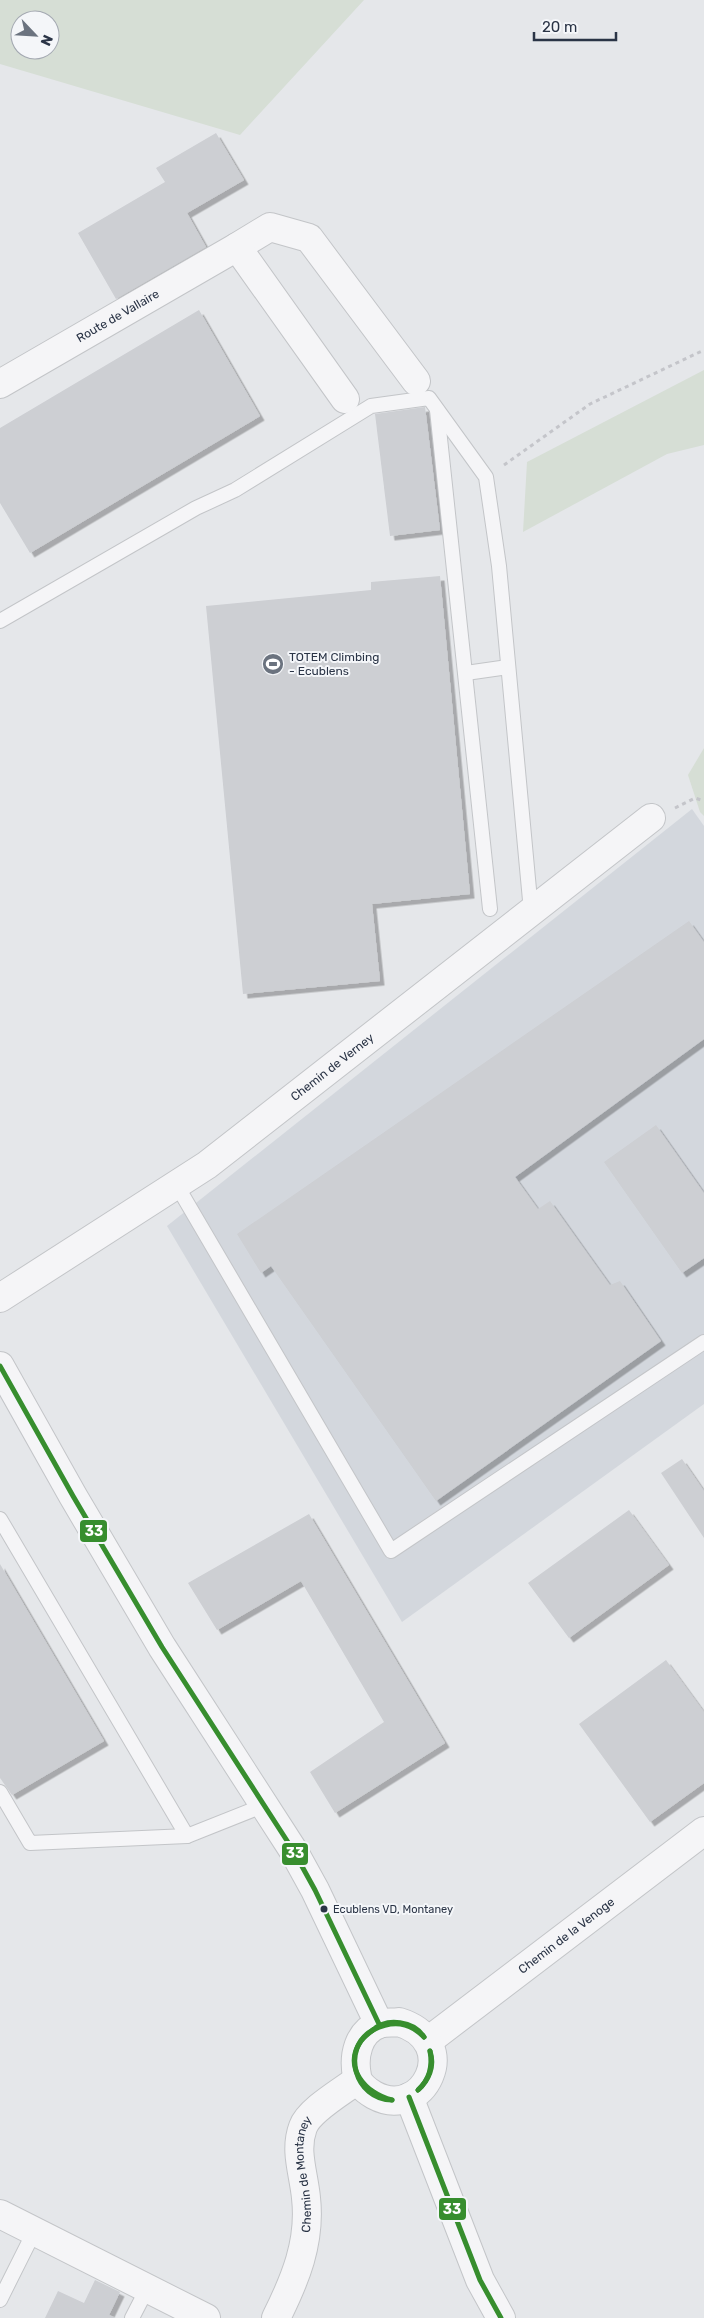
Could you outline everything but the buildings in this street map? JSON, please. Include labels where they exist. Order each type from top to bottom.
[{"type":"street","name":"Route de Vallaire","points":[[0,384],[270,227],[309,238],[416,381]]},
{"type":"street","points":[[237,247],[345,398]]},
{"type":"street","name":"Chemin de Verney","points":[[0,1298],[207,1165],[651,818]]},
{"type":"street","points":[[0,1366],[73,1496],[162,1647],[265,1805],[315,1890],[379,2024]]},
{"type":"street","name":"Chemin de la Venoge","points":[[428,2041],[704,1831]]},
{"type":"street","points":[[398,2022],[411,2026],[428,2041],[432,2063],[430,2076],[421,2090],[409,2097],[390,2100],[381,2098],[368,2092],[357,2080],[354,2065],[358,2044],[366,2033],[379,2024],[398,2022]]},
{"type":"street","name":"Chemin de Montaney","points":[[276,2318],[296,2277],[304,2246],[306,2198],[301,2174],[299,2147],[303,2125],[320,2107],[357,2080]]},
{"type":"street","points":[[409,2097],[480,2280],[501,2318]]},
{"type":"street","points":[[0,2214],[206,2318]]},
{"type":"lane","points":[[0,621],[196,508],[235,490],[371,406],[429,398],[486,477],[499,566],[530,911]]},
{"type":"lane","points":[[437,409],[490,909]]},
{"type":"lane","points":[[466,673],[508,667]]},
{"type":"lane","points":[[176,1184],[391,1551],[704,1342]]},
{"type":"lane","points":[[0,1519],[187,1836]]},
{"type":"lane","points":[[0,1792],[30,1843],[187,1836],[265,1805]]},
{"type":"lane","points":[[0,2300],[34,2232]]},
{"type":"lane","points":[[132,2318],[148,2288]]},
{"type":"path","points":[[486,477],[590,404],[704,350]]},
{"type":"shaded area","points":[[0,0],[364,0],[240,135],[0,64]]},
{"type":"shaded area","points":[[704,370],[704,445],[667,454],[523,532],[527,462]]},
{"type":"shaded area","points":[[704,748],[704,816],[700,812],[688,775]]},
{"type":"shaded area","points":[[692,809],[704,826],[704,1404],[402,1622],[167,1226]]},
{"type":"transit line","name":"33","points":[[0,1366],[73,1496],[162,1647],[293,1850],[315,1890],[379,2024]]},
{"type":"transit line","name":"33","points":[[373,2030],[385,2023],[393,2022],[414,2027],[424,2037]]},
{"type":"transit line","name":"33","points":[[373,2030],[387,2025],[400,2024],[413,2028],[424,2037]]},
{"type":"transit line","name":"33","points":[[373,2030],[362,2040],[356,2051],[354,2060],[356,2070],[366,2086],[382,2097],[392,2100]]},
{"type":"transit line","name":"33","points":[[373,2030],[363,2038],[357,2049],[355,2060],[356,2072],[361,2083],[369,2092],[379,2098],[392,2100]]},
{"type":"transit line","name":"33","points":[[418,2090],[425,2082],[429,2073],[430,2051]]},
{"type":"transit line","name":"33","points":[[418,2090],[430,2072],[432,2062],[430,2051]]},
{"type":"transit line","name":"33","points":[[409,2097],[480,2280],[501,2318]]},
{"type":"place","name":"TOTEM Climbing - Ecublens","points":[[273,664]]},
{"type":"place","name":"Ecublens VD, Montaney","points":[[324,1909]]}]
